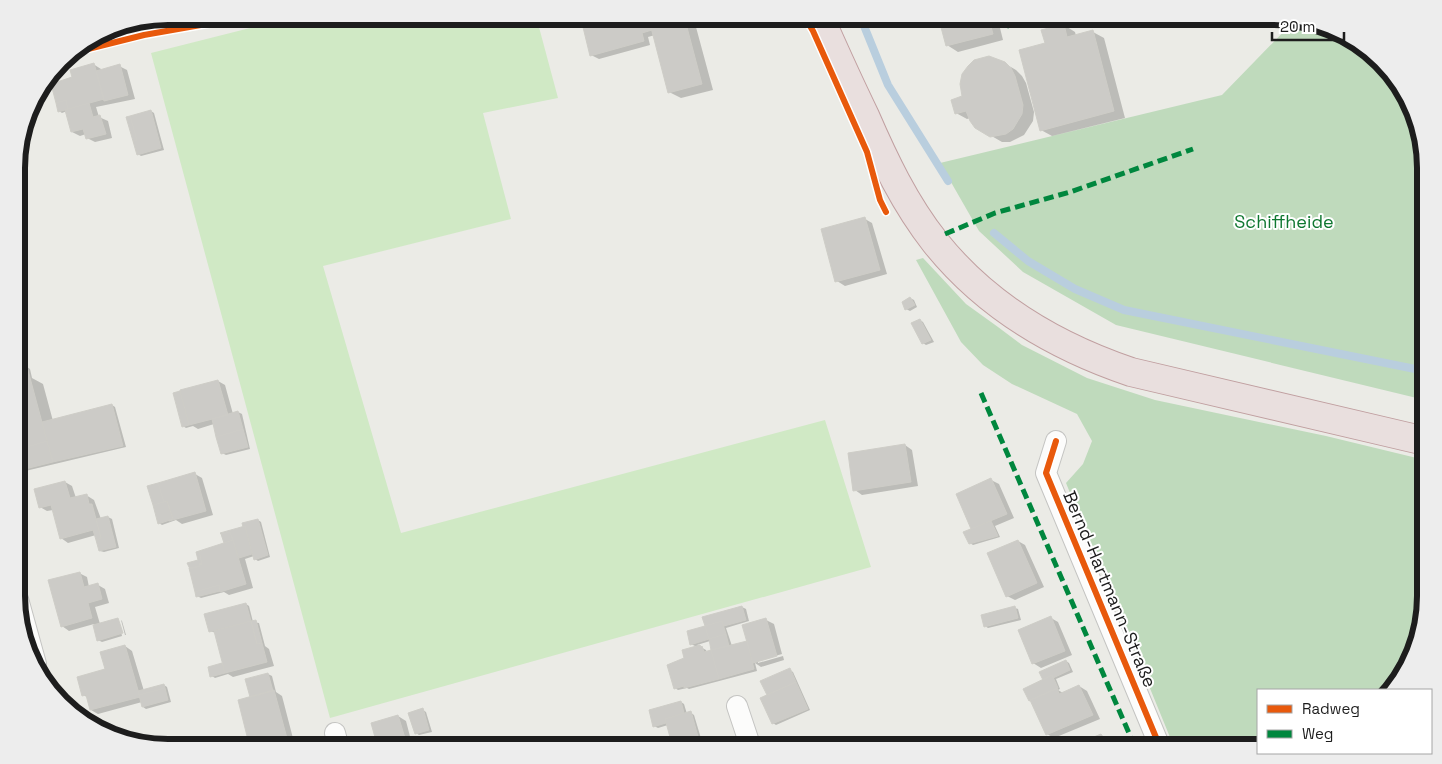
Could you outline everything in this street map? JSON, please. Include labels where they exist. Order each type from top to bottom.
[{"type":"highway","points":[[823,25],[879,148],[913,210],[959,270],[1010,313],[1068,348],[1130,372],[1417,440]]},
{"type":"highway","points":[[843,25],[881,123],[903,168],[923,202],[945,234],[966,258],[989,281],[1015,302],[1041,320],[1070,336],[1132,360],[1417,426]]},
{"type":"street","name":"Bernd-Hartmann-Straße","points":[[1056,441],[1046,473],[1156,739]]},
{"type":"street","points":[[737,706],[748,739]]},
{"type":"green space","points":[[262,25],[538,25],[558,98],[483,113],[511,219],[323,266],[401,533],[825,420],[871,567],[330,718],[151,53]]},
{"type":"green space","name":"Schiffheide","points":[[1289,26],[1329,36],[1354,49],[1382,74],[1393,88],[1406,113],[1416,149],[1417,398],[1116,325],[1023,272],[979,231],[940,163],[1222,95]]},
{"type":"green space","points":[[923,258],[966,304],[1022,345],[1087,378],[1155,400],[1326,436],[1417,458],[1417,606],[1409,642],[1402,659],[1393,676],[1383,689],[1257,689],[1257,739],[1171,739],[1066,483],[1083,464],[1092,441],[1077,414],[1012,384],[983,365],[961,342],[916,260]]},
{"type":"building","points":[[582,25],[651,25],[652,30],[642,33],[644,41],[590,56]]},
{"type":"building","points":[[650,25],[686,25],[702,84],[668,93]]},
{"type":"building","points":[[940,25],[990,25],[993,34],[946,46]]},
{"type":"building","points":[[1064,25],[1067,37],[1093,30],[1114,111],[1040,131],[1019,50],[1045,43],[1041,30]]},
{"type":"building","points":[[989,56],[1005,62],[1011,68],[1023,105],[1022,114],[1013,129],[1006,134],[990,137],[975,128],[966,111],[955,114],[951,100],[962,96],[960,84],[962,74],[968,66],[974,60]]},
{"type":"building","points":[[94,63],[104,99],[68,109],[66,100],[56,103],[51,86],[53,83],[72,77],[70,70]]},
{"type":"building","points":[[120,64],[128,95],[104,101],[96,71]]},
{"type":"building","points":[[66,100],[68,109],[58,112],[56,103]]},
{"type":"building","points":[[89,103],[93,117],[100,115],[106,134],[86,139],[83,129],[71,132],[65,110]]},
{"type":"building","points":[[151,110],[161,148],[137,155],[133,141],[137,140],[130,116]]},
{"type":"building","points":[[130,116],[137,140],[133,141],[126,117]]},
{"type":"building","points":[[865,217],[880,270],[835,282],[821,229]]},
{"type":"building","points":[[910,297],[915,305],[905,310],[902,302]]},
{"type":"building","points":[[920,319],[931,340],[922,344],[911,323]]},
{"type":"building","points":[[27,366],[29,374],[25,375],[25,367]]},
{"type":"building","points":[[29,374],[47,441],[25,448],[25,375]]},
{"type":"building","points":[[218,380],[228,415],[189,425],[180,390]]},
{"type":"building","points":[[180,391],[189,425],[182,427],[173,393]]},
{"type":"building","points":[[112,404],[123,446],[53,462],[42,422]]},
{"type":"building","points":[[238,411],[243,429],[216,437],[212,419]]},
{"type":"building","points":[[243,429],[248,447],[221,454],[216,437]]},
{"type":"building","points":[[47,441],[53,462],[25,469],[25,448]]},
{"type":"building","points":[[905,444],[911,482],[853,491],[848,453]]},
{"type":"building","points":[[195,472],[206,511],[169,521],[173,519],[167,501],[164,502],[158,483]]},
{"type":"building","points":[[991,478],[1007,514],[971,529],[956,494]]},
{"type":"building","points":[[65,481],[70,498],[87,494],[89,504],[92,504],[101,538],[96,540],[93,530],[60,539],[51,505],[39,508],[34,489]]},
{"type":"building","points":[[158,483],[164,502],[153,505],[147,486]]},
{"type":"building","points":[[167,501],[173,519],[158,524],[153,505]]},
{"type":"building","points":[[108,516],[116,547],[99,551],[96,540],[101,538],[96,519]]},
{"type":"building","points":[[258,519],[268,555],[254,560],[245,526],[243,527],[242,523]]},
{"type":"building","points":[[991,521],[998,536],[969,544],[963,532]]},
{"type":"building","points":[[245,526],[252,554],[239,558],[230,532],[220,533]]},
{"type":"building","points":[[230,532],[233,540],[224,543],[221,534]]},
{"type":"building","points":[[233,540],[246,584],[220,592],[219,585],[195,592],[189,568],[202,564],[199,551]]},
{"type":"building","points":[[1018,540],[1037,583],[1006,597],[987,553]]},
{"type":"building","points":[[199,551],[202,564],[190,569],[187,563],[198,560],[196,552]]},
{"type":"building","points":[[80,572],[84,587],[98,583],[102,599],[88,603],[92,618],[61,627],[48,580]]},
{"type":"building","points":[[219,585],[220,591],[196,597],[195,592]]},
{"type":"building","points":[[246,603],[251,621],[209,632],[204,614]]},
{"type":"building","points":[[742,606],[746,620],[724,626],[722,621],[705,626],[702,617]]},
{"type":"building","points":[[1015,606],[1018,618],[984,627],[981,615]]},
{"type":"building","points":[[1051,616],[1065,651],[1032,664],[1018,630]]},
{"type":"building","points":[[118,618],[123,633],[97,641],[93,625]]},
{"type":"building","points":[[766,618],[777,656],[753,663],[742,625]]},
{"type":"building","points":[[256,620],[262,643],[257,644],[251,621]]},
{"type":"building","points":[[251,621],[257,644],[262,643],[267,662],[225,673],[214,631]]},
{"type":"building","points":[[722,621],[726,634],[709,639],[705,626]]},
{"type":"building","points":[[705,626],[709,639],[690,645],[687,631]]},
{"type":"building","points":[[726,634],[729,646],[711,650],[709,639]]},
{"type":"building","points":[[747,641],[754,669],[719,679],[711,650]]},
{"type":"building","points":[[125,645],[140,697],[90,710],[86,695],[82,696],[77,677],[105,669],[100,652]]},
{"type":"building","points":[[700,645],[704,652],[711,650],[719,679],[674,689],[667,665],[684,658],[682,650]]},
{"type":"building","points":[[1066,660],[1070,670],[1053,678],[1052,675],[1043,680],[1039,672]]},
{"type":"building","points":[[222,663],[225,673],[210,677],[208,667]]},
{"type":"building","points":[[790,668],[796,682],[767,695],[760,681]]},
{"type":"building","points":[[268,673],[273,691],[250,697],[245,679]]},
{"type":"building","points":[[1052,675],[1058,688],[1029,701],[1023,689]]},
{"type":"building","points":[[796,682],[808,709],[772,724],[760,698]]},
{"type":"building","points":[[164,684],[165,688],[139,695],[138,691]]},
{"type":"building","points":[[1079,685],[1093,715],[1046,735],[1030,700],[1057,688],[1059,694]]},
{"type":"building","points":[[165,688],[168,700],[142,707],[139,695]]},
{"type":"building","points":[[274,690],[287,739],[248,739],[238,700]]},
{"type":"building","points":[[681,701],[684,713],[665,719],[666,723],[653,727],[649,710]]},
{"type":"building","points":[[423,708],[429,730],[415,734],[408,713]]},
{"type":"building","points":[[691,711],[699,739],[671,739],[665,719]]},
{"type":"building","points":[[398,715],[405,739],[375,739],[371,723]]},
{"type":"building","points":[[1101,734],[1104,739],[1089,739]]},
{"type":"waterway","points":[[864,25],[888,85],[948,181]]},
{"type":"waterway","points":[[994,233],[1028,261],[1075,289],[1124,310],[1417,369]]},
{"type":"marked path","points":[[945,234],[995,213],[1070,192],[1193,149]]},
{"type":"marked path","points":[[981,393],[1132,739]]},
{"type":"cycle path","points":[[90,49],[144,35],[201,25]]},
{"type":"cycle path","points":[[809,25],[867,152],[880,200],[886,212]]},
{"type":"cycle path","points":[[1056,441],[1046,473],[1157,739]]}]
